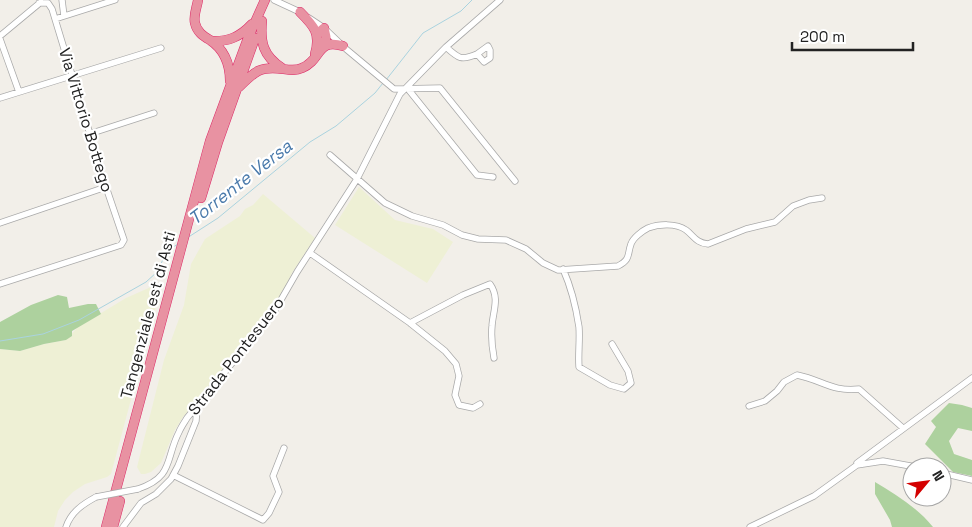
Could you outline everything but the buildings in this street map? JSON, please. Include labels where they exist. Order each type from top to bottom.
[{"type":"highway","points":[[198,0],[194,23],[200,34],[210,40],[224,55],[229,64],[233,88],[257,70],[265,68],[294,70],[309,64],[325,45],[326,37],[300,12]]},
{"type":"highway","name":"Tangenziale est di Asti","points":[[113,527],[210,141],[260,20],[265,0]]},
{"type":"highway","name":"Tangenziale est di Asti","points":[[260,20],[273,0]]},
{"type":"highway","points":[[210,40],[220,42],[232,39],[260,20]]},
{"type":"highway","points":[[260,20],[261,33],[267,54],[272,62],[285,69]]},
{"type":"highway","points":[[315,57],[321,31]]},
{"type":"highway","points":[[325,45],[333,43],[342,46]]},
{"type":"highway","name":"Tangenziale est di Asti","points":[[106,527],[182,255],[233,88]]},
{"type":"street","points":[[62,0],[64,16]]},
{"type":"street","points":[[63,8],[67,0]]},
{"type":"street","points":[[55,18],[115,0]]},
{"type":"street","points":[[273,0],[300,12]]},
{"type":"street","name":"Strada Pontesuero","points":[[66,527],[68,520],[74,512],[84,503],[96,497],[138,489],[157,480],[165,471],[179,432],[197,406],[264,326],[357,179],[406,89],[446,47],[500,0]]},
{"type":"street","points":[[19,92],[0,38],[42,1]]},
{"type":"street","name":"Via Vittorio Bottego","points":[[0,284],[121,246],[124,240],[89,134],[52,9],[48,3],[42,1]]},
{"type":"street","points":[[321,31],[394,89],[440,88],[515,181]]},
{"type":"street","points":[[446,47],[457,57],[467,58],[477,54]]},
{"type":"street","points":[[0,98],[161,48]]},
{"type":"street","points":[[406,89],[477,175],[493,177]]},
{"type":"street","points":[[89,134],[154,113]]},
{"type":"street","points":[[330,155],[385,203],[412,216],[443,225],[462,235],[478,239],[506,240],[558,270],[618,266],[625,261],[630,252],[631,243],[647,229],[675,225],[686,230],[701,244],[708,244],[746,229],[774,222],[793,206],[809,200],[822,198]]},
{"type":"street","points":[[0,223],[106,188]]},
{"type":"street","points":[[310,253],[410,323],[445,351],[456,364],[459,376],[455,394],[459,405],[472,408],[480,404]]},
{"type":"street","points":[[563,269],[570,284],[579,328],[577,350],[579,367],[610,385],[624,389],[631,383],[628,371],[612,344]]},
{"type":"street","points":[[410,323],[463,295],[490,284],[494,290],[496,302],[492,332],[494,358]]},
{"type":"street","points":[[750,406],[765,401],[784,382],[796,375],[810,378],[826,386],[848,391],[859,389],[903,428]]},
{"type":"street","points":[[750,527],[814,496],[972,378]]},
{"type":"street","points":[[122,527],[141,503],[156,494],[173,475],[196,422],[197,406]]},
{"type":"street","points":[[173,475],[263,520],[269,513],[278,492],[273,476],[284,448]]},
{"type":"street","points":[[850,469],[862,464],[882,461],[902,465]]},
{"type":"street","points":[[952,475],[972,480]]},
{"type":"green space","points":[[359,187],[395,220],[433,229],[453,242],[427,283],[335,225]]},
{"type":"green space","points":[[263,194],[315,238],[292,273],[281,297],[268,316],[183,417],[175,430],[161,463],[151,472],[141,474],[137,467],[164,360],[184,305],[191,264],[205,239],[240,216],[245,209],[253,205]]},
{"type":"green space","points":[[160,283],[162,284],[111,474],[85,484],[73,492],[58,511],[54,527],[0,527],[0,349],[20,351],[66,340],[78,327],[126,298]]},
{"type":"green space","points":[[58,295],[67,297],[69,308],[96,304],[101,314],[72,331],[72,336],[66,340],[20,351],[0,349],[0,322],[31,305]]},
{"type":"green space","points":[[949,403],[972,408],[972,431],[958,428],[949,441],[954,454],[972,460],[972,476],[953,472],[952,457],[938,457],[925,444],[936,427],[931,421]]},
{"type":"green space","points":[[875,482],[902,500],[902,507],[912,507],[933,527],[892,527],[875,494]]},
{"type":"waterway","name":"Torrente Versa","points":[[386,80],[423,33],[461,11],[472,0]]},
{"type":"waterway","name":"Torrente Versa","points":[[187,238],[218,218],[310,142],[336,126],[375,93],[383,83]]},
{"type":"waterway","name":"Torrente Versa","points":[[0,341],[43,334],[79,320],[146,282],[157,272],[167,251],[178,244]]}]
